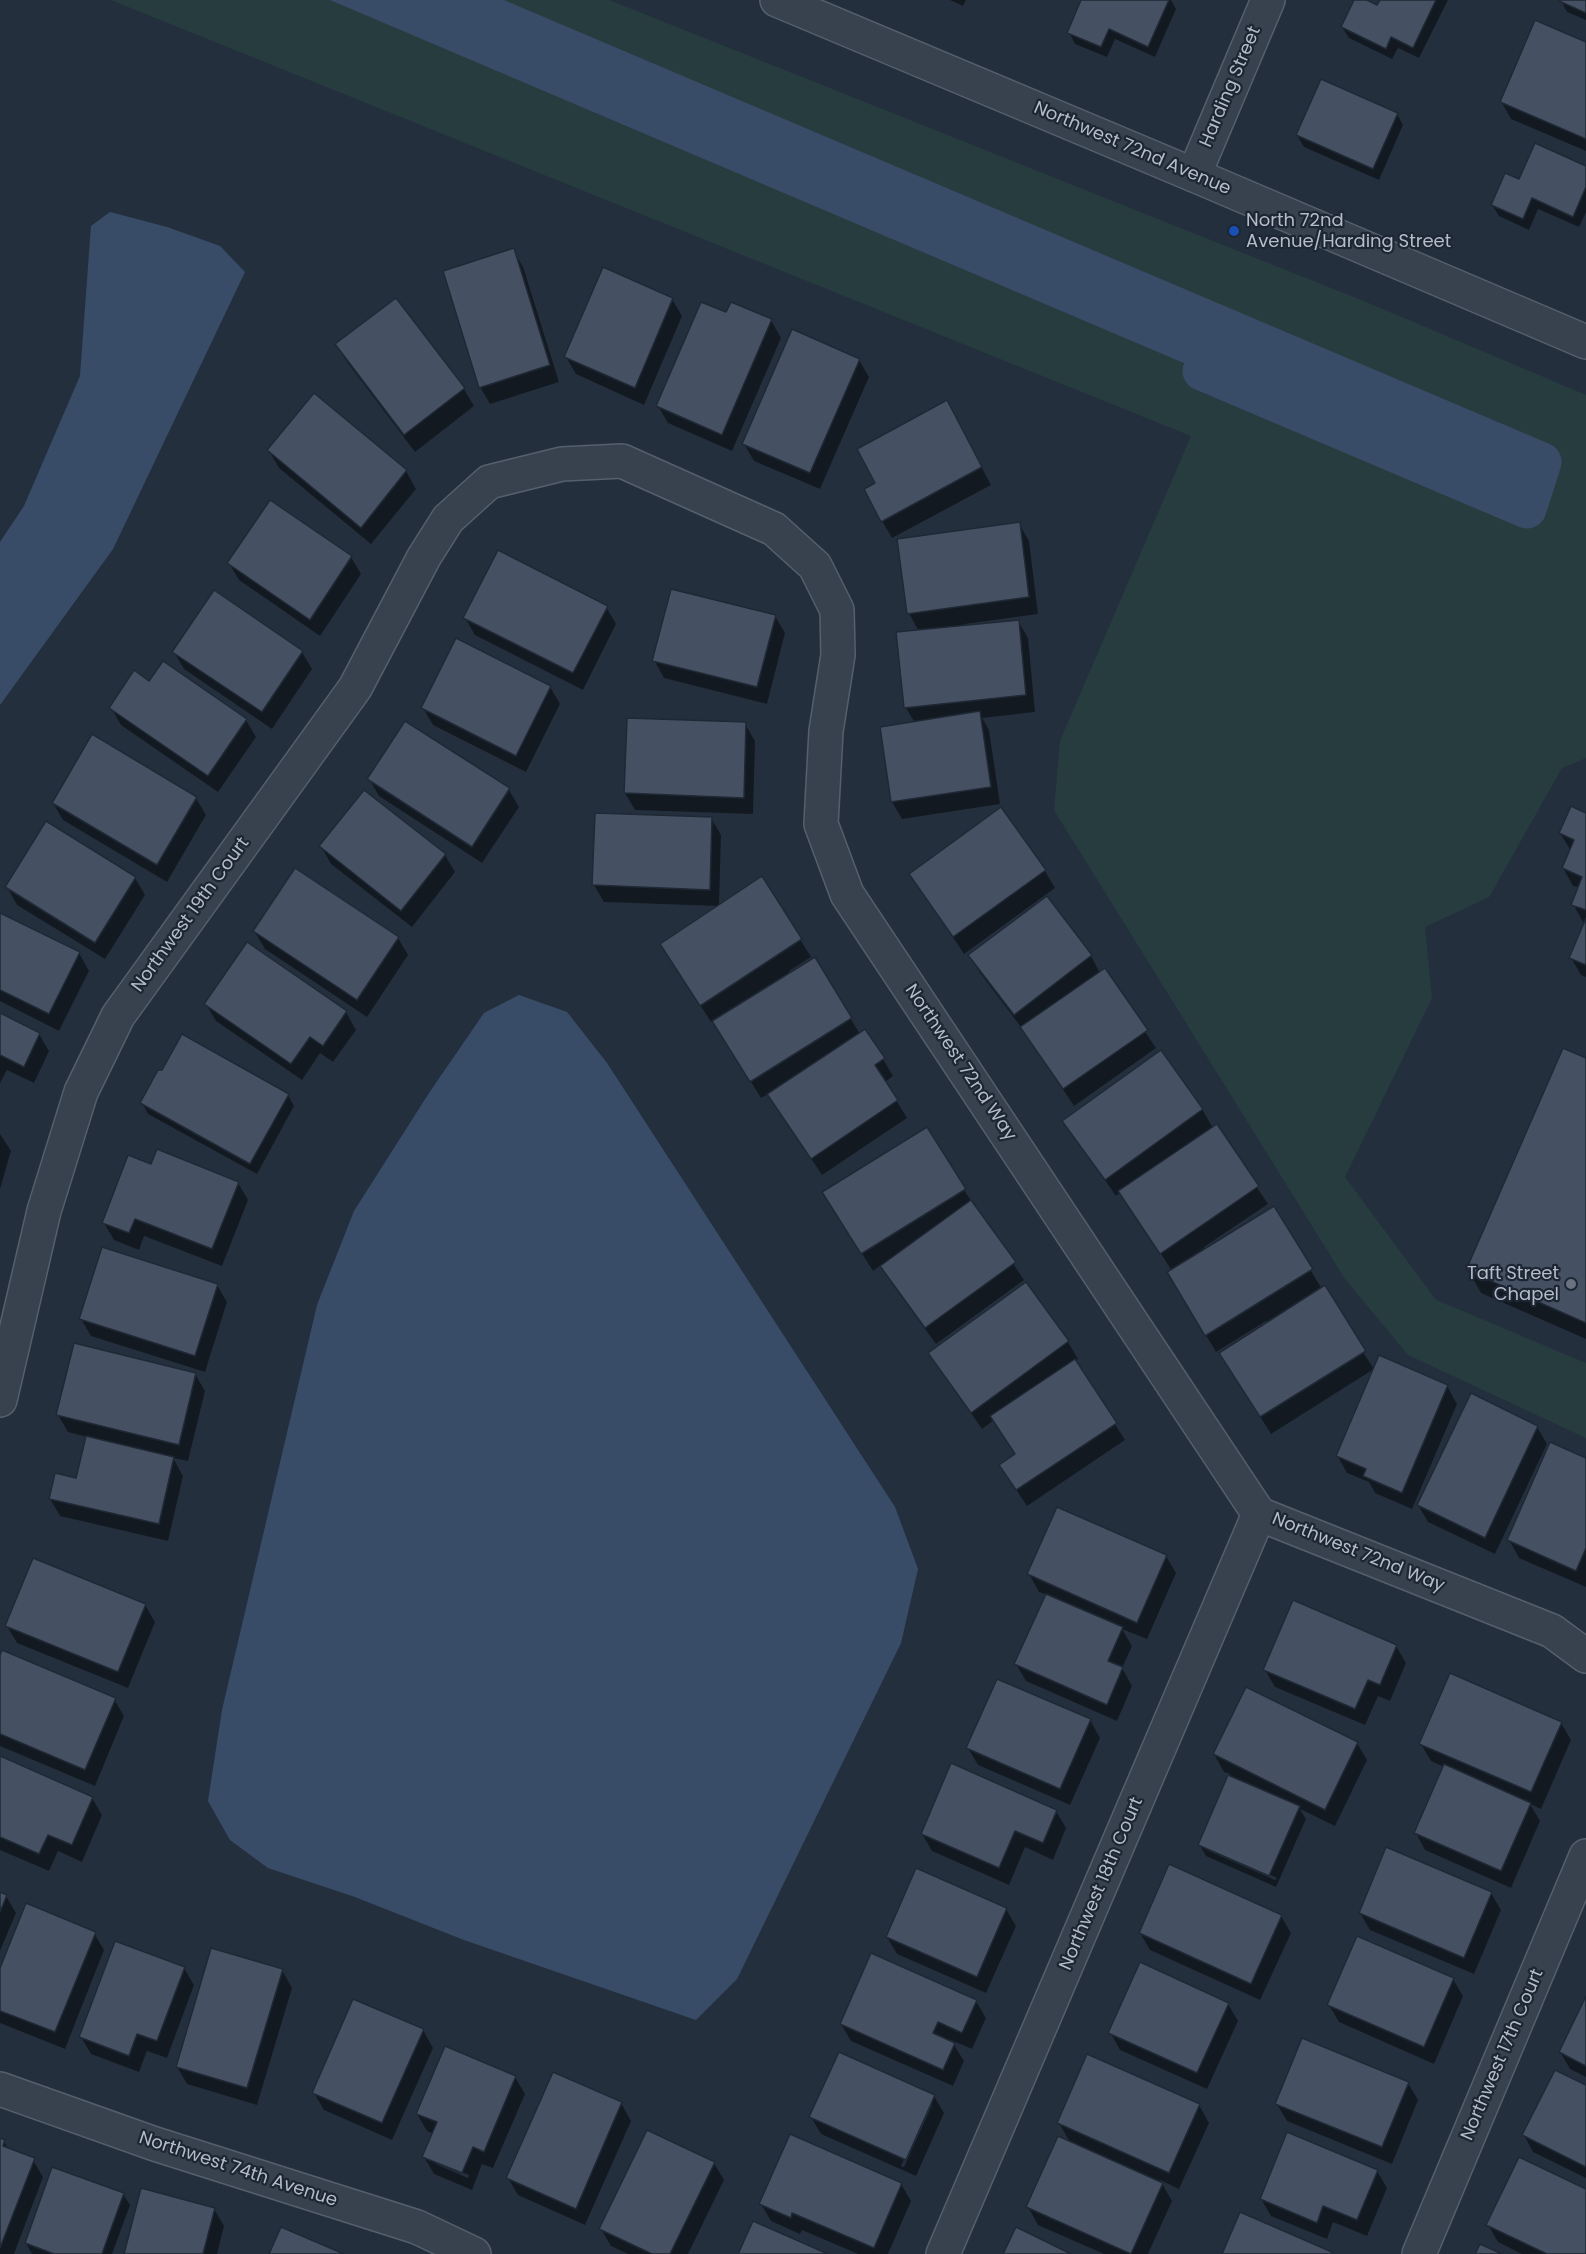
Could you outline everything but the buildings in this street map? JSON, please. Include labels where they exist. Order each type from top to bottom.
[{"type":"street","name":"Northwest 72nd Avenue","points":[[778,0],[1194,174],[1586,342]]},
{"type":"street","name":"Harding Street","points":[[1194,174],[1268,0]]},
{"type":"street","name":"Northwest 72nd Way","points":[[489,482],[561,464],[622,460],[774,529],[815,566],[837,609],[838,655],[825,731],[821,824],[847,894],[1259,1514],[1552,1631],[1586,1656]]},
{"type":"street","name":"Northwest 19th Court","points":[[0,1400],[44,1210],[81,1092],[118,1016],[356,688],[424,557],[448,519],[489,482]]},
{"type":"street","name":"Northwest 18th Court","points":[[943,2254],[1259,1514]]},
{"type":"street","name":"Northwest 17th Court","points":[[1419,2254],[1586,1856]]},
{"type":"street","name":"Northwest 74th Avenue","points":[[0,2089],[155,2144],[417,2227],[474,2254]]},
{"type":"green space","points":[[111,0],[609,0],[1366,302],[1586,395],[1586,758],[1562,768],[1489,897],[1425,927],[1432,998],[1345,1177],[1436,1300],[1586,1363],[1586,1438],[1408,1355],[1345,1279],[1054,810],[1060,741],[1191,436]]},
{"type":"water","points":[[330,0],[454,0],[1542,462],[1527,509]]},
{"type":"water","points":[[110,212],[167,227],[220,246],[245,272],[113,549],[0,705],[0,542],[24,506],[80,376],[91,226]]},
{"type":"water","points":[[519,995],[567,1012],[607,1063],[895,1507],[918,1569],[901,1643],[737,1979],[696,2020],[464,1940],[355,1897],[268,1868],[230,1840],[208,1801],[222,1710],[317,1305],[354,1211],[429,1093],[484,1013]]},
{"type":"waterway","points":[[454,0],[1542,462],[1527,509],[1202,371]]},
{"type":"place","name":"North 72nd Avenue/Harding Street","points":[[1234,231]]},
{"type":"place","name":"Taft Street Chapel","points":[[1571,1284]]}]
